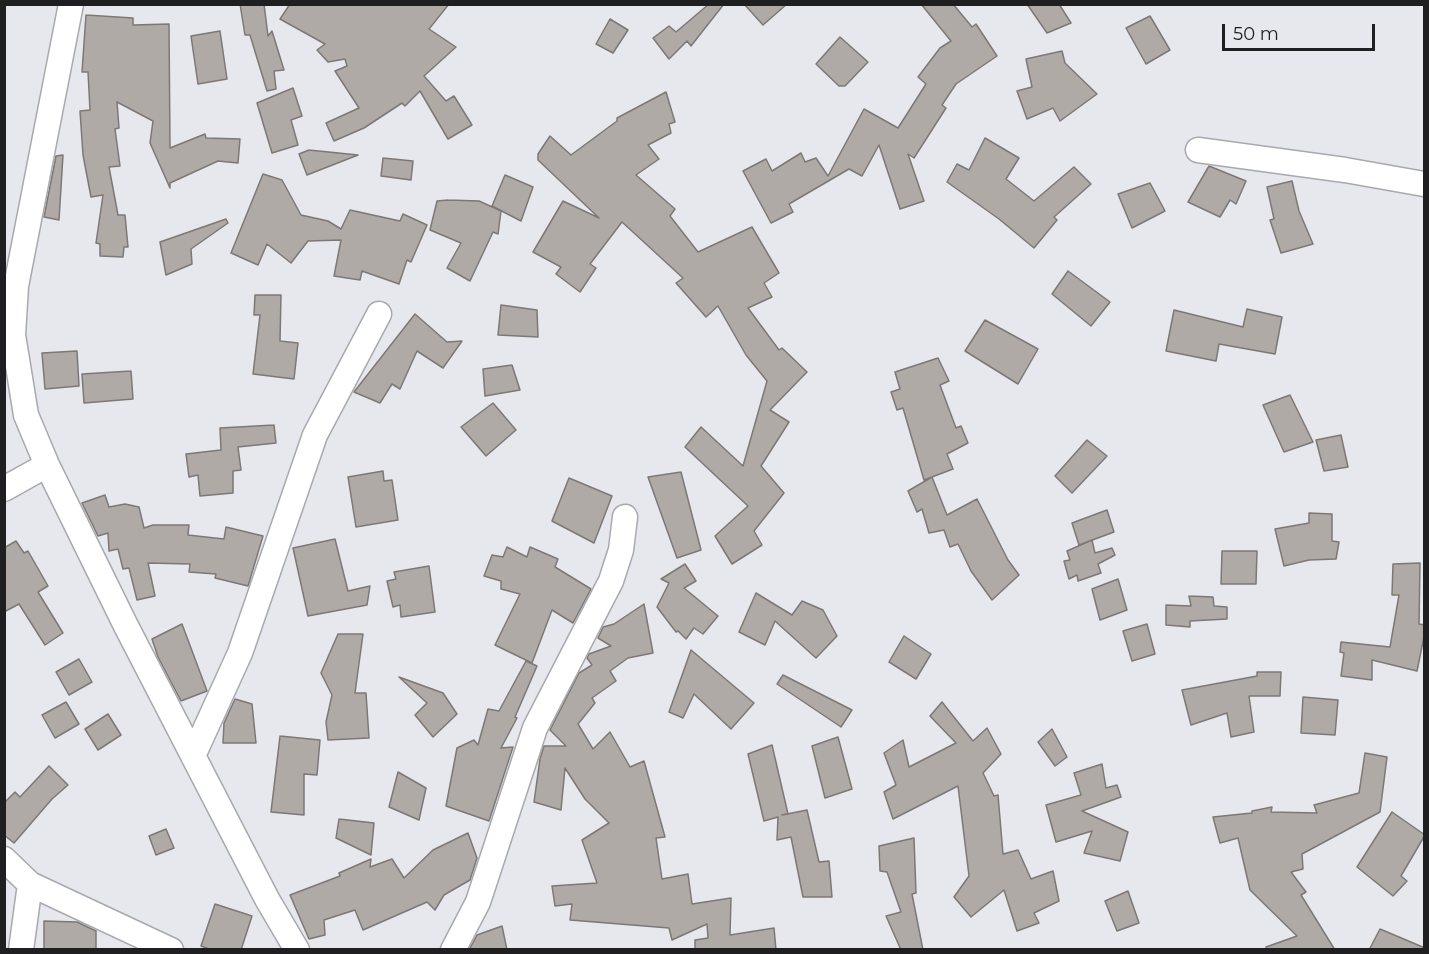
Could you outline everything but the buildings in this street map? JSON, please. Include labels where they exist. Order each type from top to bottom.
[{"type":"street","points":[[70,4],[16,286],[14,335],[26,415],[47,465],[193,756],[267,898],[297,950]]},
{"type":"street","points":[[1198,150],[1345,170],[1425,184]]},
{"type":"street","points":[[193,756],[240,653],[315,435],[379,314]]},
{"type":"street","points":[[4,489],[47,465]]},
{"type":"street","points":[[453,950],[478,902],[535,728],[611,581],[621,550],[625,517]]},
{"type":"street","points":[[4,859],[30,884],[171,950]]},
{"type":"street","points":[[21,950],[30,884]]}]
